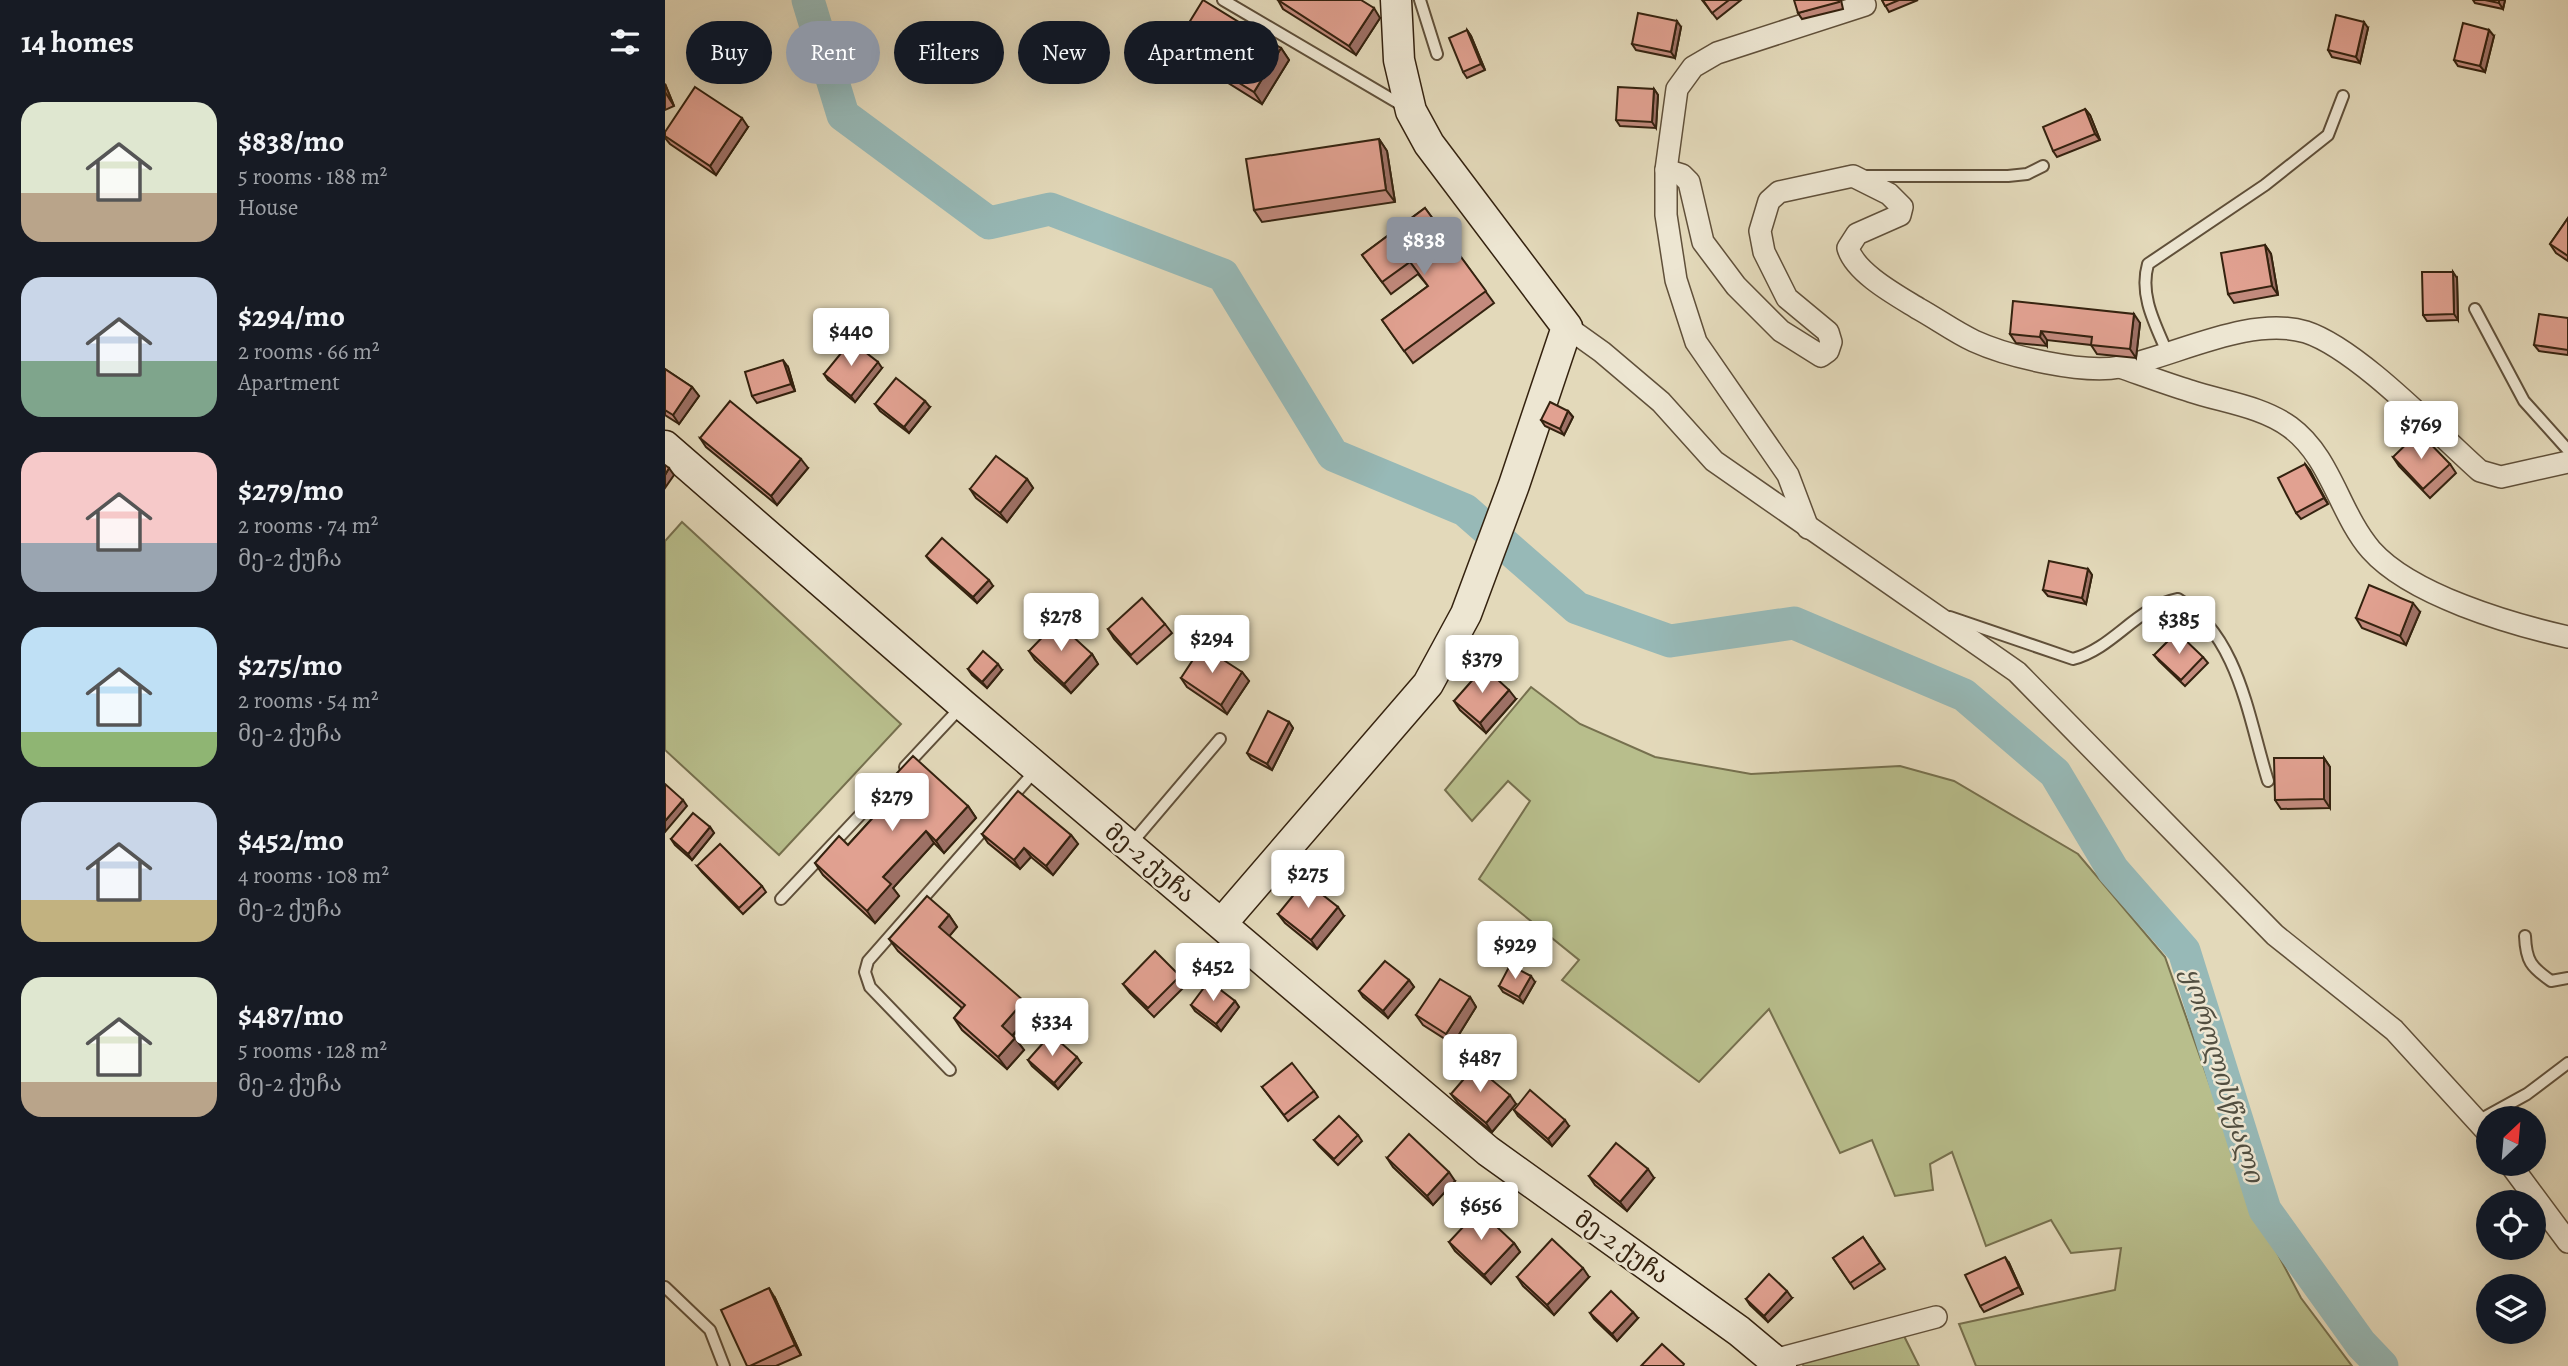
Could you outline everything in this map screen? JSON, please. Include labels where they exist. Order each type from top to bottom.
[{"type":"street","points":[[1396,0],[1399,60],[1411,111],[1429,144],[1567,327],[1602,352],[1661,402],[1714,461],[1808,528],[1931,609],[2017,672],[2275,935],[2393,1030],[2476,1119]]},
{"type":"street","points":[[1808,528],[1789,475],[1696,342],[1676,280],[1666,215],[1666,170],[1677,89],[1693,67],[1717,53],[1865,5]]},
{"type":"street","points":[[1666,170],[1682,175],[1689,182],[1703,242],[1737,286],[1781,331],[1821,356],[1828,351],[1831,342],[1828,332],[1787,298],[1764,252],[1759,231],[1769,201],[1779,192],[1853,176],[1889,194],[1902,207],[1900,215],[1857,234],[1848,248],[1850,256],[1885,289],[1975,341],[2028,358],[2097,369],[2120,367],[2226,335],[2280,329],[2305,332],[2342,348],[2480,471],[2501,477],[2568,462]]},
{"type":"street","points":[[1222,923],[1427,684],[1466,614],[1514,485],[1567,327]]},
{"type":"street","points":[[2120,367],[2191,392],[2255,409],[2288,426],[2309,443],[2371,549],[2407,580],[2519,626],[2568,637]]},
{"type":"street","name":"მე-2 ქუჩა","points":[[665,446],[1037,769],[1131,845],[1487,1151],[1739,1331],[1778,1363]]},
{"type":"street","points":[[2519,1176],[2568,1242]]},
{"type":"street","points":[[1778,1363],[1935,1317]]},
{"type":"lane","points":[[1223,0],[1411,111]]},
{"type":"lane","points":[[1420,0],[1437,54]]},
{"type":"lane","points":[[2167,352],[2148,309],[2144,278],[2148,264],[2265,184],[2328,135],[2343,96]]},
{"type":"lane","points":[[1853,176],[2007,176],[2027,174],[2043,166]]},
{"type":"lane","points":[[2475,309],[2524,401],[2568,450]]},
{"type":"lane","points":[[1931,609],[2073,659],[2108,644],[2136,619],[2166,601],[2178,599],[2218,634],[2230,659],[2268,781]]},
{"type":"lane","points":[[781,899],[963,705]]},
{"type":"lane","points":[[1131,845],[1220,739]]},
{"type":"lane","points":[[950,1070],[870,987],[865,972],[868,961],[1037,769]]},
{"type":"lane","points":[[2525,936],[2526,958],[2531,967],[2551,981],[2568,978]]},
{"type":"lane","points":[[2512,1106],[2568,1063]]},
{"type":"lane","points":[[665,1287],[710,1330],[724,1366]]},
{"type":"green space","points":[[682,522],[901,724],[779,855],[665,750],[665,541]]},
{"type":"green space","points":[[1531,687],[1580,724],[1655,757],[1751,774],[1900,766],[1954,781],[2078,854],[2165,957],[2253,1207],[2301,1298],[2352,1366],[1976,1366],[1959,1324],[2115,1290],[2121,1248],[2071,1253],[2051,1220],[1986,1246],[1952,1152],[1930,1164],[1933,1190],[1895,1196],[1872,1140],[1840,1153],[1769,1009],[1699,1082],[1562,980],[1579,960],[1479,879],[1530,801],[1508,781],[1472,821],[1445,790]]},
{"type":"green space","points":[[1904,1336],[1919,1366],[1804,1366],[1799,1361]]},
{"type":"building","points":[[1203,0],[1237,21],[1190,21]]},
{"type":"building","points":[[1278,0],[1361,0],[1374,8],[1349,46]]},
{"type":"building","points":[[1703,0],[1729,0],[1712,13]]},
{"type":"building","points":[[1794,0],[1838,0],[1839,2],[1798,13]]},
{"type":"building","points":[[1882,0],[1899,0],[1885,6]]},
{"type":"building","points":[[1638,13],[1677,21],[1671,52],[1632,44]]},
{"type":"building","points":[[2336,15],[2364,22],[2356,57],[2328,50]]},
{"type":"building","points":[[2463,23],[2489,30],[2480,66],[2454,60]]},
{"type":"building","points":[[1467,30],[1481,64],[1463,72],[1449,38]]},
{"type":"building","points":[[1241,84],[1259,84],[1254,92]]},
{"type":"building","points":[[695,87],[742,118],[710,166],[665,136]]},
{"type":"building","points":[[1618,87],[1654,89],[1652,122],[1616,120]]},
{"type":"building","points":[[2085,109],[2095,134],[2053,151],[2043,127]]},
{"type":"building","points":[[1379,139],[1386,190],[1254,210],[1246,159]]},
{"type":"building","points":[[1425,208],[1486,291],[1404,351],[1382,320],[1428,286],[1410,262],[1382,282],[1362,255]]},
{"type":"building","points":[[2568,218],[2568,256],[2550,244]]},
{"type":"building","points":[[2265,245],[2272,286],[2228,294],[2221,253]]},
{"type":"building","points":[[2422,272],[2453,272],[2454,314],[2423,315]]},
{"type":"building","points":[[2013,301],[2134,314],[2130,349],[2091,345],[2092,337],[2041,331],[2040,337],[2010,334]]},
{"type":"building","points":[[2539,314],[2568,318],[2568,350],[2534,345]]},
{"type":"building","points":[[851,341],[878,362],[851,396],[824,374]]},
{"type":"building","points":[[783,360],[791,384],[752,396],[745,372]]},
{"type":"building","points":[[665,369],[692,387],[673,415],[665,410]]},
{"type":"building","points":[[896,378],[925,401],[904,427],[875,404]]},
{"type":"building","points":[[730,401],[801,459],[771,496],[700,438]]},
{"type":"building","points":[[1550,402],[1568,411],[1560,429],[1541,420]]},
{"type":"building","points":[[2419,432],[2450,464],[2423,489],[2393,457]]},
{"type":"building","points":[[996,456],[1027,479],[1000,513],[970,489]]},
{"type":"building","points":[[2305,464],[2324,498],[2296,513],[2278,478]]},
{"type":"building","points":[[942,538],[989,580],[973,597],[926,556]]},
{"type":"building","points":[[2049,561],[2088,569],[2082,598],[2043,590]]},
{"type":"building","points":[[2369,585],[2413,603],[2400,636],[2356,618]]},
{"type":"building","points":[[1142,598],[1165,624],[1131,655],[1108,629]]},
{"type":"building","points":[[1057,622],[1092,654],[1064,684],[1029,651]]},
{"type":"building","points":[[2177,632],[2203,657],[2181,680],[2154,655]]},
{"type":"building","points":[[1202,646],[1242,672],[1221,705],[1181,678]]},
{"type":"building","points":[[983,651],[998,664],[982,682],[968,669]]},
{"type":"building","points":[[1484,667],[1509,690],[1480,723],[1454,701]]},
{"type":"building","points":[[1268,711],[1289,722],[1267,764],[1247,753]]},
{"type":"building","points":[[913,756],[968,806],[936,841],[926,831],[883,877],[891,884],[867,911],[815,863],[839,836],[848,845],[890,799],[881,790]]},
{"type":"building","points":[[2274,758],[2324,758],[2324,799],[2275,800]]},
{"type":"building","points":[[665,784],[683,800],[665,821]]},
{"type":"building","points":[[1018,791],[1071,835],[1046,866],[1024,848],[1014,860],[982,834]]},
{"type":"building","points":[[693,813],[710,827],[688,854],[671,839]]},
{"type":"building","points":[[720,844],[762,886],[739,908],[697,866]]},
{"type":"building","points":[[1305,881],[1338,907],[1311,940],[1278,914]]},
{"type":"building","points":[[927,896],[949,915],[939,927],[1024,1001],[1002,1026],[1015,1038],[998,1057],[954,1018],[965,1005],[889,939]]},
{"type":"building","points":[[1155,951],[1180,976],[1148,1008],[1123,984]]},
{"type":"building","points":[[1385,961],[1409,980],[1383,1011],[1359,991]]},
{"type":"building","points":[[1510,965],[1531,976],[1519,997],[1499,986]]},
{"type":"building","points":[[1440,979],[1470,997],[1446,1034],[1416,1015]]},
{"type":"building","points":[[1209,981],[1235,1001],[1216,1024],[1191,1005]]},
{"type":"building","points":[[1051,1034],[1077,1057],[1054,1083],[1028,1060]]},
{"type":"building","points":[[1292,1063],[1314,1091],[1284,1115],[1262,1087]]},
{"type":"building","points":[[1475,1066],[1510,1095],[1486,1123],[1451,1094]]},
{"type":"building","points":[[1530,1090],[1565,1120],[1548,1139],[1514,1110]]},
{"type":"building","points":[[1339,1116],[1358,1135],[1334,1159],[1314,1140]]},
{"type":"building","points":[[1409,1134],[1449,1172],[1427,1196],[1387,1158]]},
{"type":"building","points":[[1616,1143],[1648,1169],[1620,1202],[1589,1176]]},
{"type":"building","points":[[1479,1210],[1514,1243],[1484,1275],[1449,1242]]},
{"type":"building","points":[[1863,1237],[1880,1263],[1850,1283],[1833,1258]]},
{"type":"building","points":[[1552,1239],[1583,1268],[1547,1305],[1517,1277]]},
{"type":"building","points":[[2005,1257],[2019,1287],[1980,1306],[1965,1275]]},
{"type":"building","points":[[1769,1274],[1787,1291],[1764,1316],[1746,1299]]},
{"type":"building","points":[[769,1288],[795,1345],[747,1366],[721,1310]]},
{"type":"building","points":[[1611,1291],[1633,1312],[1612,1334],[1590,1313]]},
{"type":"building","points":[[1662,1344],[1684,1364],[1683,1366],[1641,1366]]},
{"type":"waterway","name":"ყოროლისწყალი","points":[[808,0],[843,115],[989,223],[1050,209],[1223,275],[1333,455],[1465,510],[1577,608],[1670,641],[1794,623],[1964,695],[2055,773],[2113,870],[2184,951],[2265,1210],[2361,1344],[2382,1366]]}]
